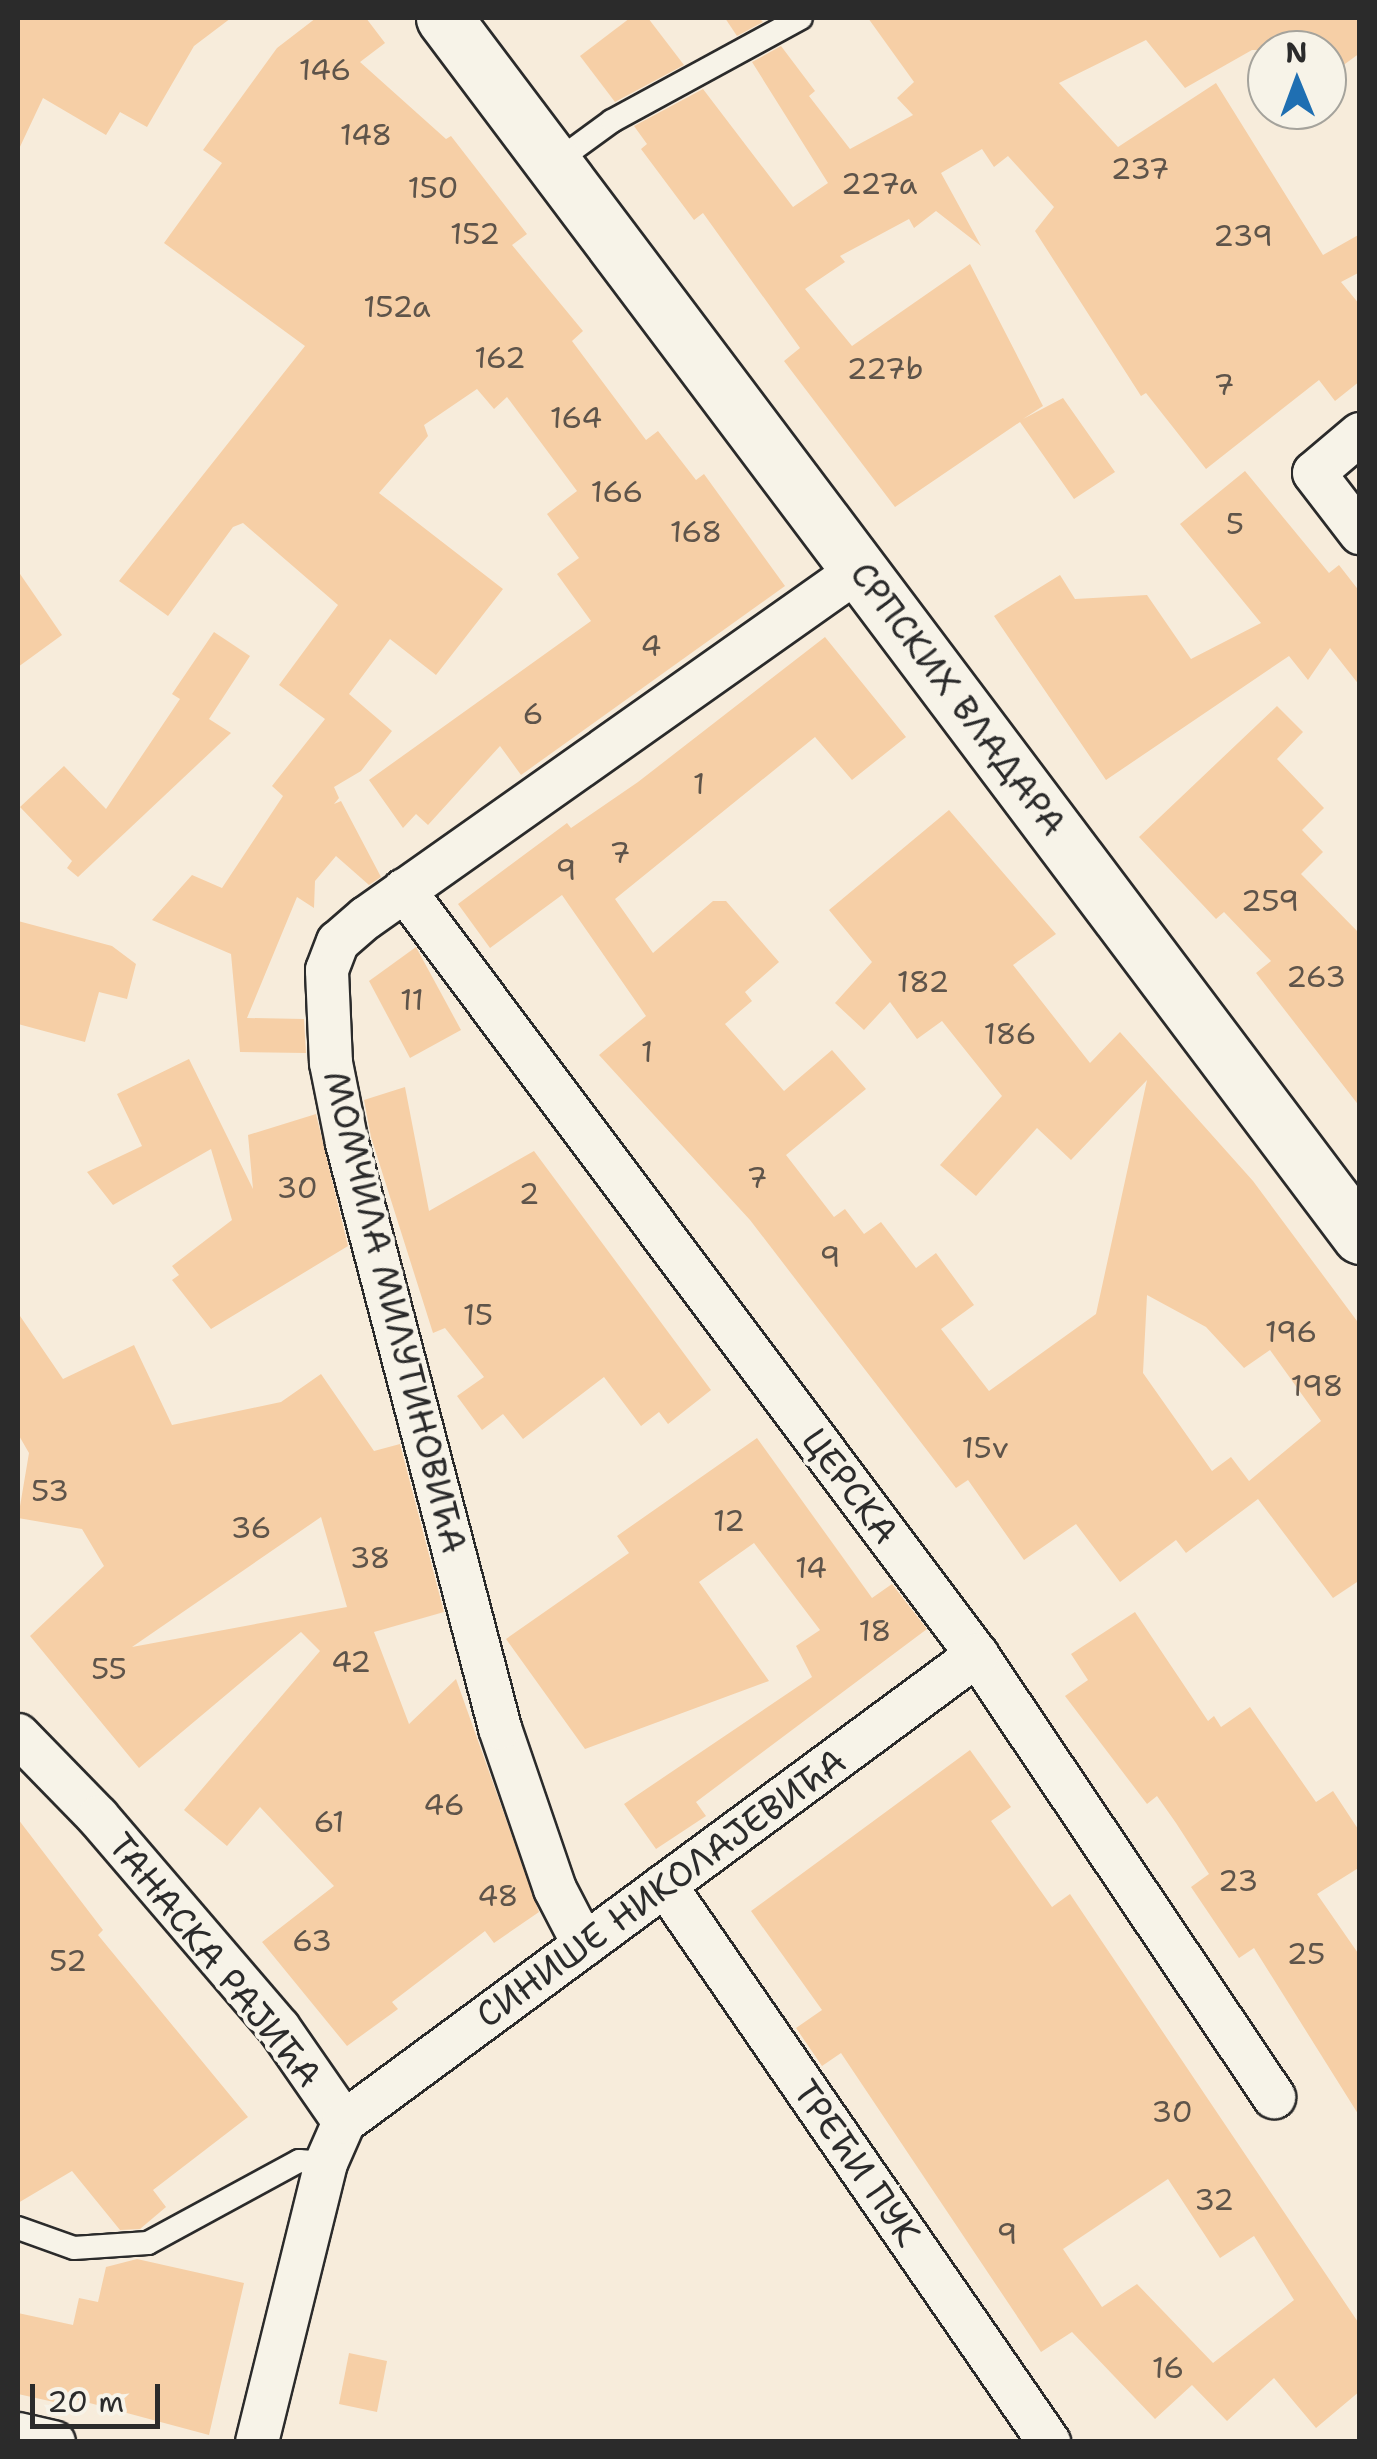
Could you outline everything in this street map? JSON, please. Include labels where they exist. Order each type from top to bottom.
[{"type":"main road","name":"СРПСКИХ ВЛАДАРА","points":[[444,18],[1360,1236]]},
{"type":"street","points":[[1360,434],[1314,473],[1360,533]]},
{"type":"street","name":"МОМЧИЛА МИЛУТИНОВИЋА","points":[[584,1945],[555,1889],[500,1728],[331,1063],[331,955],[347,932],[404,890],[860,569]]},
{"type":"street","name":"ЦЕРСКА","points":[[404,890],[977,1655],[1274,2097]]},
{"type":"street","name":"СИНИШЕ НИКОЛАЈЕВИЋА","points":[[344,2122],[977,1655]]},
{"type":"street","name":"ТАНАСКА РАЈИЋА","points":[[18,1735],[98,1817],[279,2028],[344,2122],[326,2164],[257,2442]]},
{"type":"street","name":"ТРЕЋИ ПУК","points":[[665,1886],[1048,2442]]},
{"type":"street","points":[[18,2434],[54,2442]]},
{"type":"lane","points":[[556,162],[612,121],[800,18]]},
{"type":"lane","points":[[18,2228],[74,2248],[148,2244],[300,2161],[326,2164]]},
{"type":"building","points":[[18,18],[231,18],[194,46],[147,127],[120,112],[106,135],[43,98],[18,151]]},
{"type":"building","points":[[316,18],[366,18],[385,43],[360,62],[446,139],[451,136],[527,234],[512,245],[583,331],[572,341],[646,440],[658,431],[696,480],[704,474],[785,586],[521,775],[500,746],[428,825],[416,814],[403,828],[369,780],[591,621],[557,574],[579,558],[547,514],[577,491],[507,397],[494,409],[477,389],[424,425],[428,436],[379,493],[503,589],[436,675],[390,639],[349,694],[392,731],[361,771],[334,787],[339,798],[334,804],[341,801],[381,877],[369,885],[336,856],[315,881],[314,908],[297,897],[247,1018],[304,1019],[306,1053],[240,1052],[231,954],[152,920],[192,875],[222,888],[283,796],[272,786],[325,719],[279,685],[338,605],[243,523],[233,527],[168,616],[119,581],[305,346],[164,243],[222,163],[203,150],[277,48]]},
{"type":"building","points":[[630,18],[648,18],[684,65],[615,102],[580,56]]},
{"type":"building","points":[[725,18],[759,18],[763,22],[737,36]]},
{"type":"building","points":[[868,18],[1360,18],[1360,53],[1347,62],[1347,30],[1247,30],[1247,53],[1185,88],[1146,40],[1059,83],[1118,147],[1216,83],[1323,255],[1360,234],[1360,272],[1341,282],[1360,305],[1360,381],[1335,401],[1319,380],[1206,469],[1146,393],[1141,396],[1035,231],[1054,207],[1008,156],[994,167],[982,149],[941,173],[981,246],[936,211],[914,228],[909,219],[840,256],[845,262],[805,289],[852,346],[970,264],[1043,406],[1023,419],[1063,398],[1115,472],[1074,499],[1020,422],[895,507],[784,361],[800,348],[703,213],[694,220],[641,149],[647,144],[634,126],[703,89],[793,207],[828,183],[752,62],[781,46],[815,91],[809,96],[850,149],[913,115],[897,98],[914,82]]},
{"type":"building","points":[[1245,471],[1329,573],[1339,565],[1360,592],[1360,686],[1330,648],[1308,680],[1289,656],[1106,780],[994,616],[1060,575],[1075,599],[1147,595],[1191,659],[1261,623],[1180,524]]},
{"type":"building","points":[[18,571],[62,635],[18,667]]},
{"type":"building","points":[[214,632],[250,656],[209,719],[231,733],[78,877],[67,868],[72,861],[20,807],[64,766],[106,809],[180,699],[172,694]]},
{"type":"building","points":[[825,637],[906,737],[852,780],[815,737],[615,899],[653,953],[713,901],[726,901],[779,962],[745,992],[752,1001],[725,1024],[784,1091],[832,1050],[866,1089],[786,1155],[834,1217],[845,1209],[864,1234],[881,1222],[916,1268],[936,1253],[974,1305],[941,1329],[989,1391],[1096,1314],[1147,1080],[1071,1160],[1037,1128],[976,1196],[940,1165],[1002,1096],[942,1021],[917,1039],[890,1002],[864,1030],[835,1003],[872,962],[829,910],[949,810],[1056,934],[1013,965],[1090,1063],[1120,1032],[1253,1181],[1360,1325],[1360,1580],[1333,1598],[1258,1499],[1186,1553],[1176,1540],[1120,1582],[1076,1524],[1024,1560],[968,1480],[956,1488],[750,1220],[599,1055],[646,1016],[562,895],[490,948],[458,904],[567,823],[571,828],[638,782]],"holes":[[[1147,1295],[1206,1327],[1244,1368],[1270,1350],[1321,1421],[1249,1481],[1231,1457],[1212,1471],[1143,1373]]]},
{"type":"building","points":[[1277,706],[1303,732],[1277,759],[1324,808],[1302,830],[1323,852],[1301,874],[1360,934],[1360,1107],[1256,973],[1271,961],[1224,912],[1216,919],[1139,837]]},
{"type":"building","points":[[18,921],[112,946],[136,964],[127,999],[99,992],[85,1042],[18,1024]]},
{"type":"building","points":[[416,947],[461,1030],[410,1058],[369,981]]},
{"type":"building","points":[[189,1059],[253,1189],[248,1135],[316,1114],[348,1246],[211,1329],[172,1280],[179,1275],[172,1266],[232,1220],[211,1149],[113,1205],[87,1172],[142,1146],[117,1094]]},
{"type":"building","points":[[405,1087],[429,1211],[534,1151],[711,1390],[668,1424],[659,1412],[641,1426],[604,1377],[523,1439],[503,1414],[482,1430],[457,1396],[484,1377],[445,1328],[433,1333],[371,1137],[364,1100]]},
{"type":"building","points":[[18,1313],[63,1379],[134,1345],[172,1425],[281,1402],[321,1374],[374,1451],[400,1444],[444,1612],[374,1632],[409,1724],[456,1679],[539,1912],[494,1943],[485,1931],[392,2002],[398,2009],[347,2046],[262,1942],[334,1886],[260,1807],[227,1846],[184,1810],[320,1651],[301,1632],[139,1768],[30,1636],[104,1566],[82,1529],[18,1518],[29,1453],[18,1434]],"holes":[[[321,1517],[347,1607],[132,1647]]]},
{"type":"building","points":[[757,1438],[872,1598],[892,1584],[927,1629],[696,1802],[706,1816],[656,1849],[624,1804],[812,1677],[796,1646],[820,1630],[754,1543],[699,1582],[769,1681],[585,1749],[506,1639],[629,1553],[617,1536]]},
{"type":"building","points":[[1135,1612],[1208,1721],[1214,1716],[1221,1727],[1250,1707],[1316,1802],[1333,1791],[1360,1832],[1360,1867],[1317,1894],[1360,1956],[1360,2117],[1254,1948],[1239,1958],[1191,1887],[1209,1874],[1176,1823],[1157,1796],[1147,1804],[1065,1696],[1088,1680],[1071,1654]]},
{"type":"building","points":[[970,1750],[1011,1807],[991,1821],[1052,1907],[1070,1894],[1360,2325],[1360,2391],[1316,2428],[1274,2378],[1227,2421],[1192,2385],[1155,2419],[1072,2332],[1041,2352],[841,2053],[822,2066],[796,2028],[822,2010],[751,1911]],"holes":[[[1168,2179],[1220,2258],[1254,2236],[1294,2300],[1213,2363],[1137,2284],[1102,2307],[1063,2249]]]},
{"type":"building","points":[[18,1819],[103,1930],[98,1935],[248,2117],[153,2190],[166,2207],[140,2229],[120,2230],[72,2171],[18,2203]]},
{"type":"building","points":[[137,2259],[244,2283],[209,2435],[56,2394],[54,2402],[18,2394],[18,2313],[73,2325],[79,2298],[98,2302],[106,2267]]},
{"type":"building","points":[[349,2353],[387,2361],[377,2412],[339,2404]]}]
